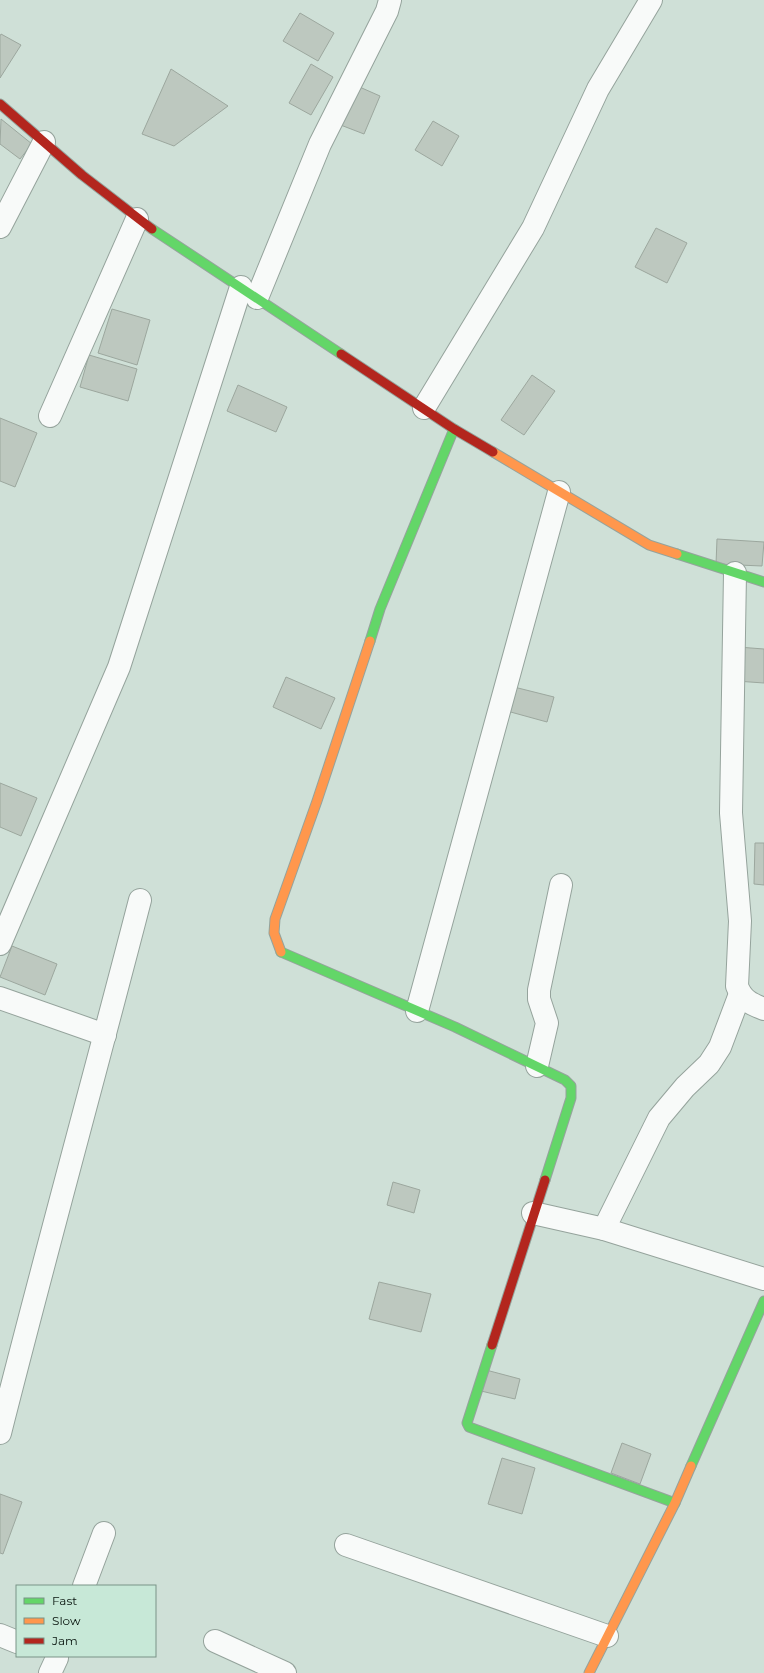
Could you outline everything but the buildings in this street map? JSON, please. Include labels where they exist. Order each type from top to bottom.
[{"type":"street","points":[[0,944],[119,667],[249,293],[320,144],[387,11],[390,0]]},
{"type":"street","points":[[424,408],[533,228],[598,89],[651,0]]},
{"type":"street","points":[[0,104],[137,219],[454,429],[558,492],[649,544],[764,582]]},
{"type":"street","points":[[0,227],[44,142]]},
{"type":"street","points":[[50,416],[137,219]]},
{"type":"street","points":[[454,429],[380,609],[317,801],[275,919],[274,933],[281,952],[455,1027],[566,1080],[572,1092],[467,1418],[467,1423],[469,1427],[473,1429],[675,1503]]},
{"type":"street","points":[[417,1011],[558,492]]},
{"type":"street","points":[[735,573],[731,813],[740,921],[737,986],[740,994],[745,1000],[764,1009]]},
{"type":"street","points":[[536,1066],[547,1022],[539,999],[539,990],[561,885]]},
{"type":"street","points":[[0,1433],[41,1270],[140,900]]},
{"type":"street","points":[[604,1229],[659,1118],[685,1087],[709,1064],[720,1047],[740,994]]},
{"type":"street","points":[[0,998],[105,1035]]},
{"type":"street","points":[[533,1213],[604,1229],[764,1279]]},
{"type":"street","points":[[589,1673],[675,1503],[764,1301]]},
{"type":"street","points":[[84,1585],[104,1534]]},
{"type":"street","points":[[346,1545],[607,1636]]},
{"type":"street","points":[[0,1635],[16,1642]]},
{"type":"street","points":[[215,1642],[285,1673]]},
{"type":"traffic: fast","points":[[152,229],[341,354]]},
{"type":"traffic: fast","points":[[370,641],[380,609],[454,429]]},
{"type":"traffic: fast","points":[[677,554],[764,582]]},
{"type":"traffic: fast","points":[[281,952],[455,1027],[565,1080],[571,1086],[571,1098],[545,1180]]},
{"type":"traffic: fast","points":[[691,1466],[764,1301]]},
{"type":"traffic: fast","points":[[492,1345],[467,1423],[469,1427],[675,1503]]},
{"type":"traffic: slow","points":[[493,452],[649,545],[677,554]]},
{"type":"traffic: slow","points":[[281,952],[274,933],[275,919],[317,801],[370,641]]},
{"type":"traffic: slow","points":[[589,1673],[675,1503],[691,1466]]},
{"type":"traffic: jam","points":[[0,104],[82,175],[152,229]]},
{"type":"traffic: jam","points":[[341,354],[454,429],[493,452]]},
{"type":"traffic: jam","points":[[492,1345],[545,1180]]}]
